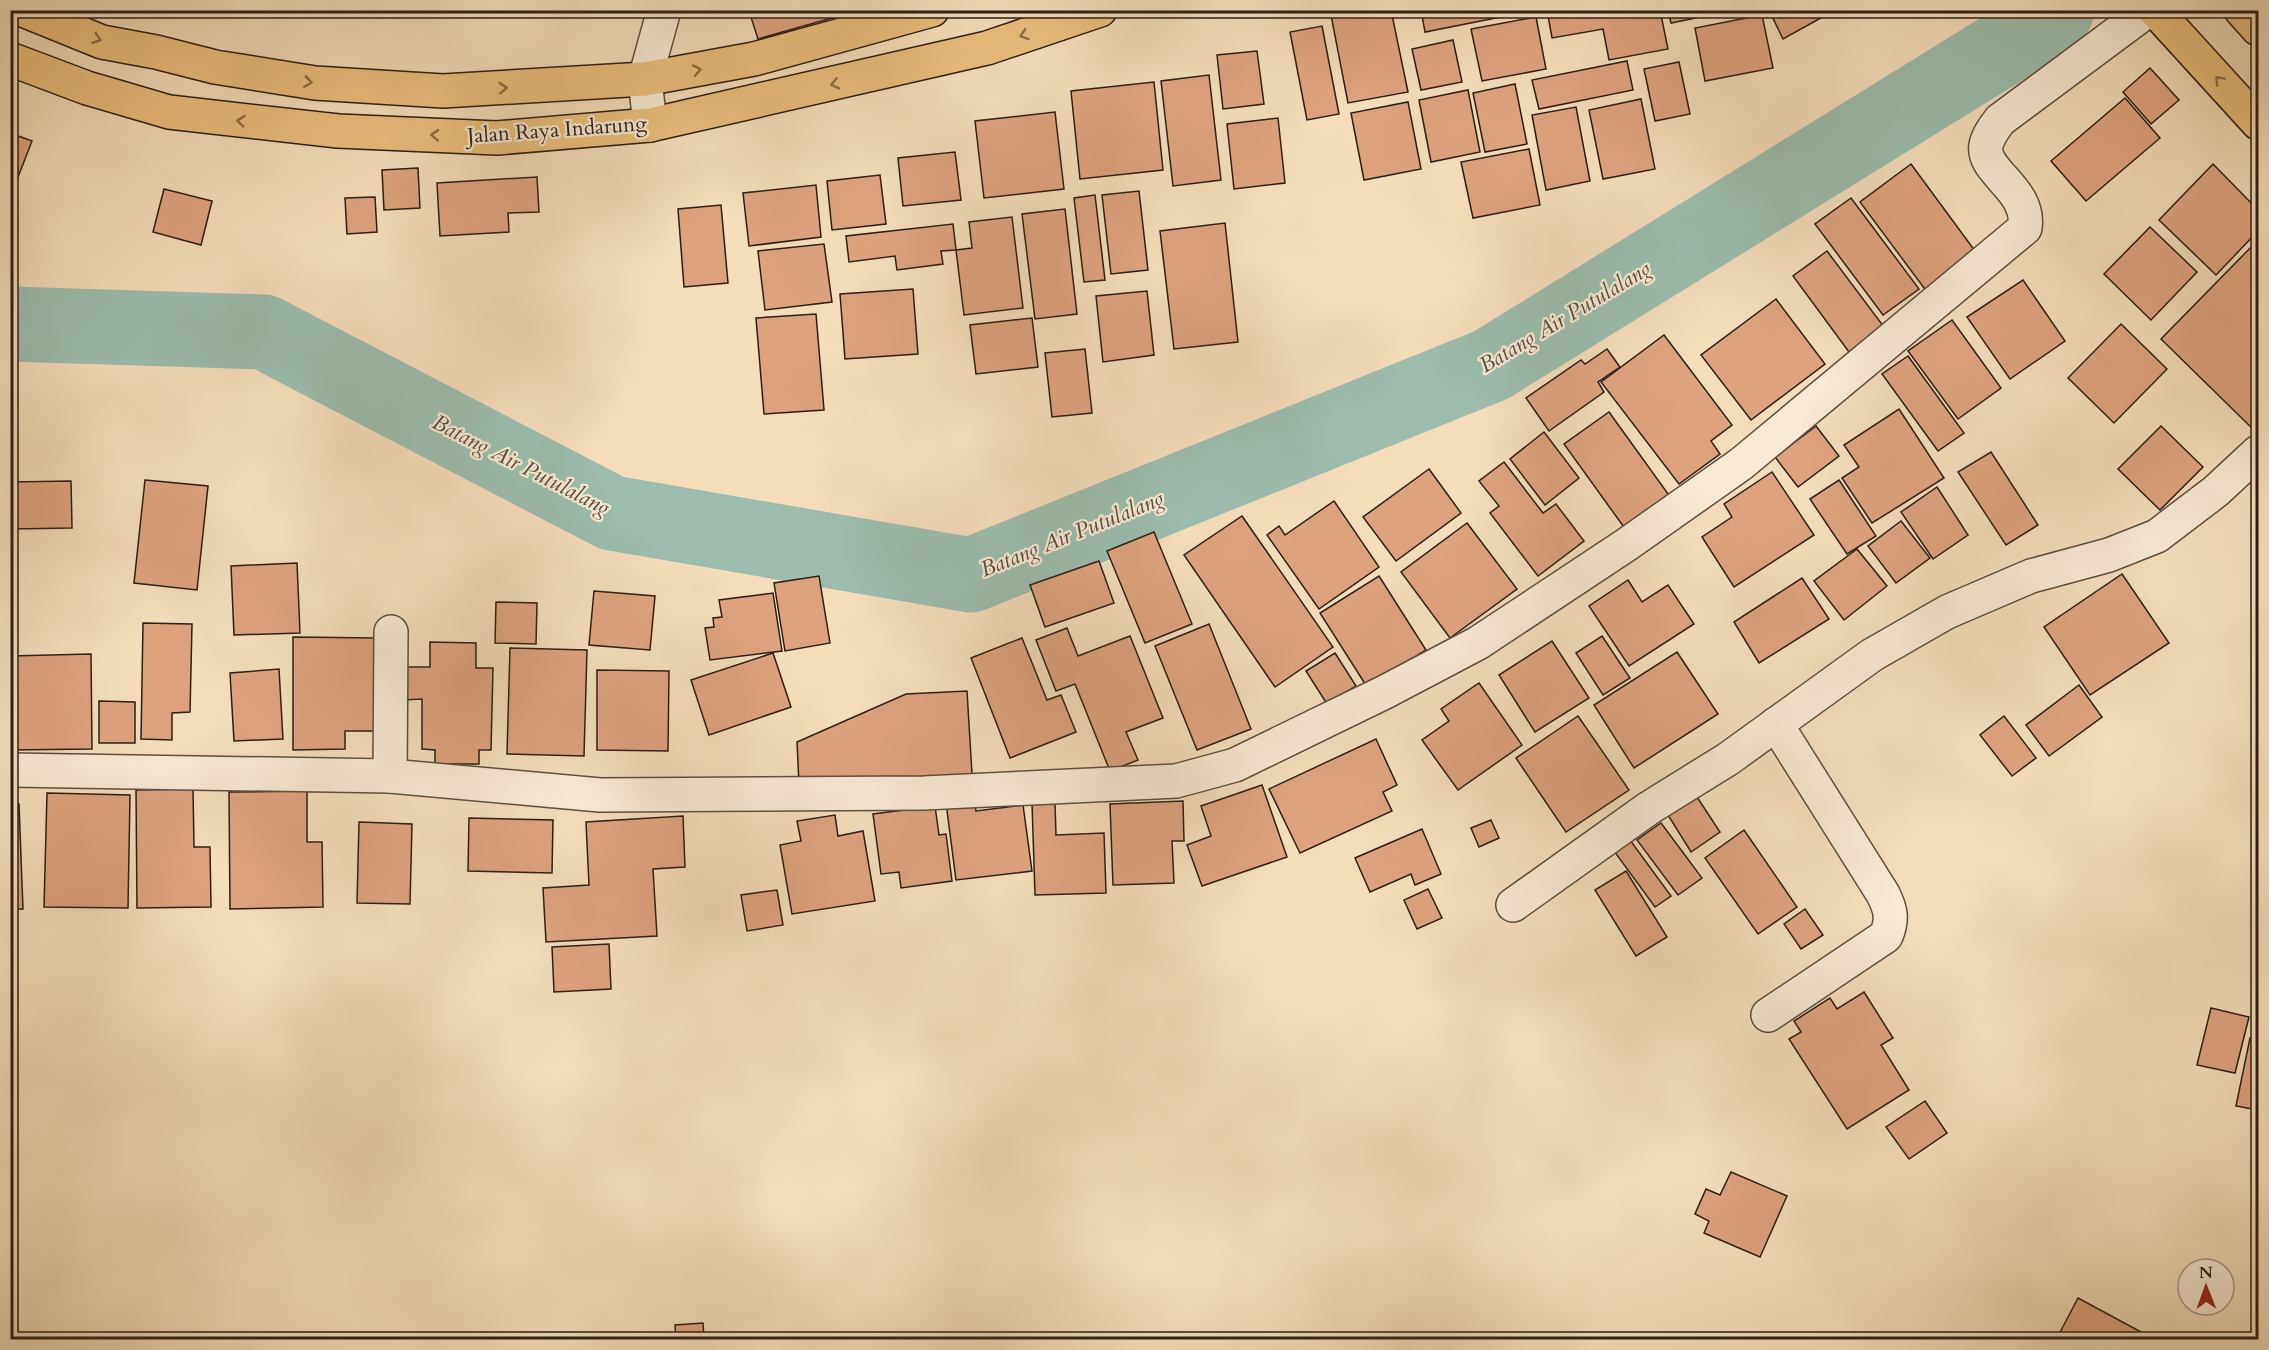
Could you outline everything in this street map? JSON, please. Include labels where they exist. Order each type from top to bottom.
[{"type":"highway","points":[[23,10],[102,42],[156,52],[215,67],[315,83],[443,91],[645,79],[754,59],[932,10]]},
{"type":"highway","name":"Jalan Raya Indarung","points":[[10,59],[87,88],[169,112],[338,130],[497,138],[650,125],[987,48],[1100,10]]},
{"type":"highway","points":[[2155,10],[2259,123]]},
{"type":"highway","points":[[2241,10],[2259,29]]},
{"type":"street","points":[[650,125],[645,79],[664,10]]},
{"type":"street","points":[[10,771],[390,776],[600,795],[924,793],[1176,781],[1235,765],[1385,692],[1478,643],[1626,545],[1741,464],[2025,228],[2026,220],[2020,199],[1987,157],[1985,148],[1989,135],[2000,120],[2148,10]]},
{"type":"street","points":[[1513,905],[1649,808],[1728,759],[1872,655],[1947,612],[2031,576],[2109,555],[2157,536],[2217,491],[2259,452]]},
{"type":"street","points":[[390,776],[391,633]]},
{"type":"street","points":[[1768,1015],[1886,936],[1891,923],[1891,910],[1883,894],[1776,724]]},
{"type":"building","points":[[761,10],[845,10],[846,14],[758,39],[750,14]]},
{"type":"building","points":[[1355,10],[1391,10],[1408,92],[1348,103],[1331,15]]},
{"type":"building","points":[[1421,10],[1526,10],[1526,12],[1425,32]]},
{"type":"building","points":[[1547,10],[1660,10],[1668,49],[1609,60],[1603,29],[1552,38]]},
{"type":"building","points":[[1668,10],[1730,10],[1730,11],[1671,23]]},
{"type":"building","points":[[1769,10],[1827,10],[1828,14],[1783,39]]},
{"type":"building","points":[[1762,15],[1773,68],[1705,81],[1695,28]]},
{"type":"building","points":[[1536,17],[1546,69],[1482,81],[1471,29]]},
{"type":"building","points":[[1322,26],[1339,114],[1307,120],[1290,32]]},
{"type":"building","points":[[1453,40],[1462,82],[1421,90],[1412,49]]},
{"type":"building","points":[[1257,51],[1264,104],[1223,109],[1217,55]]},
{"type":"building","points":[[1627,61],[1633,90],[1539,109],[1532,80]]},
{"type":"building","points":[[1679,62],[1690,114],[1655,121],[1644,69]]},
{"type":"building","points":[[2150,68],[2179,100],[2151,124],[2123,92]]},
{"type":"building","points":[[1209,75],[1221,180],[1173,186],[1161,81]]},
{"type":"building","points":[[1154,82],[1163,170],[1080,179],[1071,91]]},
{"type":"building","points":[[1515,84],[1527,144],[1485,152],[1473,93]]},
{"type":"building","points":[[1468,90],[1480,152],[1431,162],[1419,100]]},
{"type":"building","points":[[2125,98],[2160,138],[2086,201],[2051,161]]},
{"type":"building","points":[[1641,99],[1655,169],[1603,179],[1589,110]]},
{"type":"building","points":[[1408,102],[1421,169],[1364,180],[1351,113]]},
{"type":"building","points":[[1576,107],[1590,181],[1546,190],[1532,115]]},
{"type":"building","points":[[1055,112],[1064,189],[984,198],[975,121]]},
{"type":"building","points":[[1278,118],[1285,183],[1234,189],[1227,124]]},
{"type":"building","points":[[10,133],[32,141],[13,190],[10,189]]},
{"type":"building","points":[[1529,149],[1540,205],[1473,218],[1461,162]]},
{"type":"building","points":[[955,152],[961,200],[903,206],[898,158]]},
{"type":"building","points":[[1911,164],[1978,255],[1927,292],[1860,202]]},
{"type":"building","points":[[2213,164],[2258,210],[2258,231],[2216,275],[2159,220]]},
{"type":"building","points":[[418,168],[420,208],[384,210],[382,170]]},
{"type":"building","points":[[880,175],[886,224],[832,230],[827,181]]},
{"type":"building","points":[[537,177],[539,212],[508,213],[509,232],[440,236],[437,183]]},
{"type":"building","points":[[816,185],[821,237],[749,246],[743,193]]},
{"type":"building","points":[[164,189],[212,201],[201,245],[153,232]]},
{"type":"building","points":[[1139,191],[1148,270],[1111,274],[1102,195]]},
{"type":"building","points":[[1095,195],[1105,280],[1084,282],[1074,198]]},
{"type":"building","points":[[375,197],[377,232],[347,234],[345,198]]},
{"type":"building","points":[[1851,198],[1919,289],[1883,315],[1815,224]]},
{"type":"building","points":[[721,205],[728,283],[684,287],[678,209]]},
{"type":"building","points":[[1065,209],[1077,314],[1035,319],[1022,214]]},
{"type":"building","points":[[1012,217],[1023,308],[964,315],[956,250],[972,248],[969,222]]},
{"type":"building","points":[[1225,223],[1238,342],[1174,349],[1160,231]]},
{"type":"building","points":[[953,224],[956,250],[941,251],[943,264],[897,270],[895,256],[849,262],[846,236]]},
{"type":"building","points":[[2150,227],[2197,272],[2151,320],[2104,274]]},
{"type":"building","points":[[2258,240],[2258,434],[2161,339]]},
{"type":"building","points":[[824,244],[832,302],[765,310],[758,251]]},
{"type":"building","points":[[1827,251],[1884,327],[1849,352],[1793,276]]},
{"type":"building","points":[[2023,280],[2065,341],[2010,379],[1967,317]]},
{"type":"building","points":[[913,289],[918,354],[845,359],[840,294]]},
{"type":"building","points":[[1147,291],[1154,355],[1103,362],[1096,296]]},
{"type":"building","points":[[1776,299],[1825,364],[1751,420],[1701,355]]},
{"type":"building","points":[[816,314],[824,410],[764,414],[756,318]]},
{"type":"building","points":[[1032,318],[1038,367],[976,374],[970,325]]},
{"type":"building","points":[[1952,320],[2001,388],[1958,419],[1908,351]]},
{"type":"building","points":[[2121,324],[2167,369],[2114,423],[2068,378]]},
{"type":"building","points":[[1664,335],[1732,425],[1711,441],[1720,454],[1679,484],[1601,382]]},
{"type":"building","points":[[1085,349],[1092,413],[1052,417],[1045,353]]},
{"type":"building","points":[[1607,349],[1620,367],[1598,382],[1604,392],[1549,431],[1526,398],[1581,360],[1585,364]]},
{"type":"building","points":[[1908,356],[1964,433],[1938,451],[1882,374]]},
{"type":"building","points":[[1899,409],[1944,478],[1872,523],[1842,478],[1859,467],[1844,445]]},
{"type":"building","points":[[1609,412],[1671,498],[1626,530],[1564,444]]},
{"type":"building","points":[[1816,426],[1839,456],[1798,487],[1775,457]]},
{"type":"building","points":[[2161,426],[2203,467],[2160,510],[2118,469]]},
{"type":"building","points":[[1544,432],[1579,478],[1545,505],[1510,459]]},
{"type":"building","points":[[1991,452],[2038,525],[2006,545],[1958,472]]},
{"type":"building","points":[[1504,462],[1543,513],[1556,504],[1584,541],[1538,576],[1490,513],[1499,506],[1479,481]]},
{"type":"building","points":[[1429,469],[1461,513],[1396,561],[1363,517]]},
{"type":"building","points":[[1772,472],[1814,535],[1734,587],[1702,537],[1732,517],[1724,504]]},
{"type":"building","points":[[145,480],[208,486],[197,590],[134,583]]},
{"type":"building","points":[[1839,480],[1876,536],[1847,554],[1810,499]]},
{"type":"building","points":[[71,481],[72,528],[12,529],[11,482]]},
{"type":"building","points":[[1937,487],[1968,535],[1933,559],[1901,512]]},
{"type":"building","points":[[1334,501],[1379,567],[1319,609],[1267,535],[1279,526],[1285,535]]},
{"type":"building","points":[[1242,516],[1333,647],[1275,687],[1184,555]]},
{"type":"building","points":[[1901,521],[1930,558],[1896,583],[1868,546]]},
{"type":"building","points":[[1467,523],[1517,589],[1450,638],[1401,572]]},
{"type":"building","points":[[1154,532],[1192,624],[1145,643],[1107,551]]},
{"type":"building","points":[[1857,549],[1887,586],[1844,620],[1814,581]]},
{"type":"building","points":[[1099,561],[1114,603],[1045,627],[1030,585]]},
{"type":"building","points":[[297,563],[300,633],[234,635],[231,566]]},
{"type":"building","points":[[2122,574],[2169,643],[2090,695],[2044,627]]},
{"type":"building","points":[[819,576],[830,643],[785,651],[774,583]]},
{"type":"building","points":[[1379,576],[1426,650],[1367,687],[1320,613]]},
{"type":"building","points":[[1802,578],[1829,619],[1759,663],[1734,622]]},
{"type":"building","points":[[1628,580],[1642,602],[1668,585],[1694,624],[1629,666],[1589,606]]},
{"type":"building","points":[[594,591],[655,596],[650,650],[589,645]]},
{"type":"building","points":[[773,593],[782,651],[710,660],[705,628],[714,627],[713,618],[722,617],[719,600]]},
{"type":"building","points":[[496,602],[537,603],[536,644],[495,643]]},
{"type":"building","points":[[143,623],[192,624],[190,712],[172,713],[172,740],[141,739]]},
{"type":"building","points":[[1209,624],[1251,729],[1197,750],[1155,646]]},
{"type":"building","points":[[1067,628],[1078,656],[1130,636],[1163,718],[1126,732],[1138,760],[1110,771],[1075,684],[1056,691],[1036,640]]},
{"type":"building","points":[[1602,636],[1630,678],[1603,695],[1576,653]]},
{"type":"building","points":[[293,637],[377,638],[377,731],[345,731],[345,749],[293,750]]},
{"type":"building","points":[[1022,638],[1047,700],[1061,695],[1076,732],[1010,758],[971,658]]},
{"type":"building","points":[[1552,641],[1589,698],[1535,732],[1499,675]]},
{"type":"building","points":[[430,642],[476,643],[476,668],[493,668],[491,750],[479,750],[479,764],[435,764],[435,750],[422,749],[422,699],[404,700],[404,667],[430,667]]},
{"type":"building","points":[[510,648],[587,650],[584,756],[507,754]]},
{"type":"building","points":[[1677,652],[1718,714],[1634,768],[1594,705]]},
{"type":"building","points":[[773,653],[791,707],[709,735],[691,680]]},
{"type":"building","points":[[1335,653],[1356,686],[1327,704],[1306,671]]},
{"type":"building","points":[[91,654],[92,749],[10,750],[10,656]]},
{"type":"building","points":[[279,669],[283,739],[234,741],[230,673]]},
{"type":"building","points":[[597,670],[669,671],[668,751],[597,750]]},
{"type":"building","points":[[1479,683],[1522,745],[1458,790],[1422,740],[1449,721],[1441,709]]},
{"type":"building","points":[[2079,685],[2102,717],[2049,756],[2026,725]]},
{"type":"building","points":[[967,691],[972,774],[799,784],[797,742],[906,694]]},
{"type":"building","points":[[99,701],[135,702],[135,743],[99,743]]},
{"type":"building","points":[[1578,716],[1629,790],[1566,832],[1516,758]]},
{"type":"building","points":[[2004,716],[2036,758],[2012,776],[1980,735]]},
{"type":"building","points":[[1376,739],[1397,785],[1383,792],[1392,811],[1300,853],[1269,789]]},
{"type":"building","points":[[1262,785],[1287,857],[1202,886],[1187,845],[1211,836],[1201,806]]},
{"type":"building","points":[[193,789],[194,847],[210,847],[211,907],[137,908],[136,790]]},
{"type":"building","points":[[307,791],[307,842],[322,842],[323,907],[230,909],[229,792]]},
{"type":"building","points":[[47,793],[130,795],[128,908],[44,907]]},
{"type":"building","points":[[1697,797],[1720,832],[1691,852],[1668,815]]},
{"type":"building","points":[[974,799],[976,811],[1023,805],[1032,871],[956,880],[946,803]]},
{"type":"building","points":[[1183,801],[1184,841],[1172,841],[1174,883],[1113,885],[1110,804]]},
{"type":"building","points":[[1032,803],[1055,803],[1056,835],[1104,833],[1106,893],[1035,895]]},
{"type":"building","points":[[10,804],[19,804],[23,909],[10,909]]},
{"type":"building","points":[[935,806],[939,835],[946,834],[952,881],[901,888],[899,872],[881,874],[873,814]]},
{"type":"building","points":[[835,815],[838,836],[863,831],[875,901],[792,914],[780,845],[801,841],[797,821]]},
{"type":"building","points":[[683,816],[685,867],[653,869],[657,936],[546,942],[543,888],[589,885],[586,822]]},
{"type":"building","points":[[469,818],[553,820],[552,873],[468,871]]},
{"type":"building","points":[[1491,820],[1499,838],[1479,847],[1471,828]]},
{"type":"building","points":[[359,822],[412,824],[410,904],[357,903]]},
{"type":"building","points":[[1661,823],[1702,878],[1678,895],[1637,840]]},
{"type":"building","points":[[1422,829],[1441,874],[1415,885],[1411,874],[1370,892],[1355,858]]},
{"type":"building","points":[[1744,830],[1797,907],[1758,934],[1705,858]]},
{"type":"building","points":[[1630,840],[1671,896],[1655,907],[1614,851]]},
{"type":"building","points":[[1626,871],[1667,937],[1636,956],[1595,890]]},
{"type":"building","points":[[1428,889],[1442,918],[1417,929],[1404,900]]},
{"type":"building","points":[[777,890],[783,925],[747,931],[741,895]]},
{"type":"building","points":[[1805,909],[1823,935],[1801,949],[1784,924]]},
{"type":"building","points":[[609,944],[611,989],[554,992],[552,947]]},
{"type":"building","points":[[1864,992],[1893,1038],[1881,1045],[1909,1090],[1847,1129],[1789,1039],[1801,1032],[1794,1021],[1830,998],[1837,1009]]},
{"type":"building","points":[[2211,1008],[2249,1017],[2235,1073],[2197,1065]]},
{"type":"building","points":[[2250,1038],[2258,1039],[2258,1110],[2236,1106]]},
{"type":"building","points":[[1925,1101],[1947,1133],[1909,1159],[1886,1127]]},
{"type":"building","points":[[1731,1172],[1787,1196],[1760,1257],[1704,1233],[1709,1221],[1695,1214],[1706,1189],[1720,1195]]},
{"type":"building","points":[[2078,1298],[2154,1339],[2154,1340],[2056,1340]]},
{"type":"building","points":[[703,1323],[704,1338],[735,1335],[735,1340],[676,1340],[675,1325]]},
{"type":"waterway","name":"Batang Air Putulalang","points":[[10,324],[264,332],[612,513],[971,575],[1491,365],[2013,42],[2057,10]]}]
